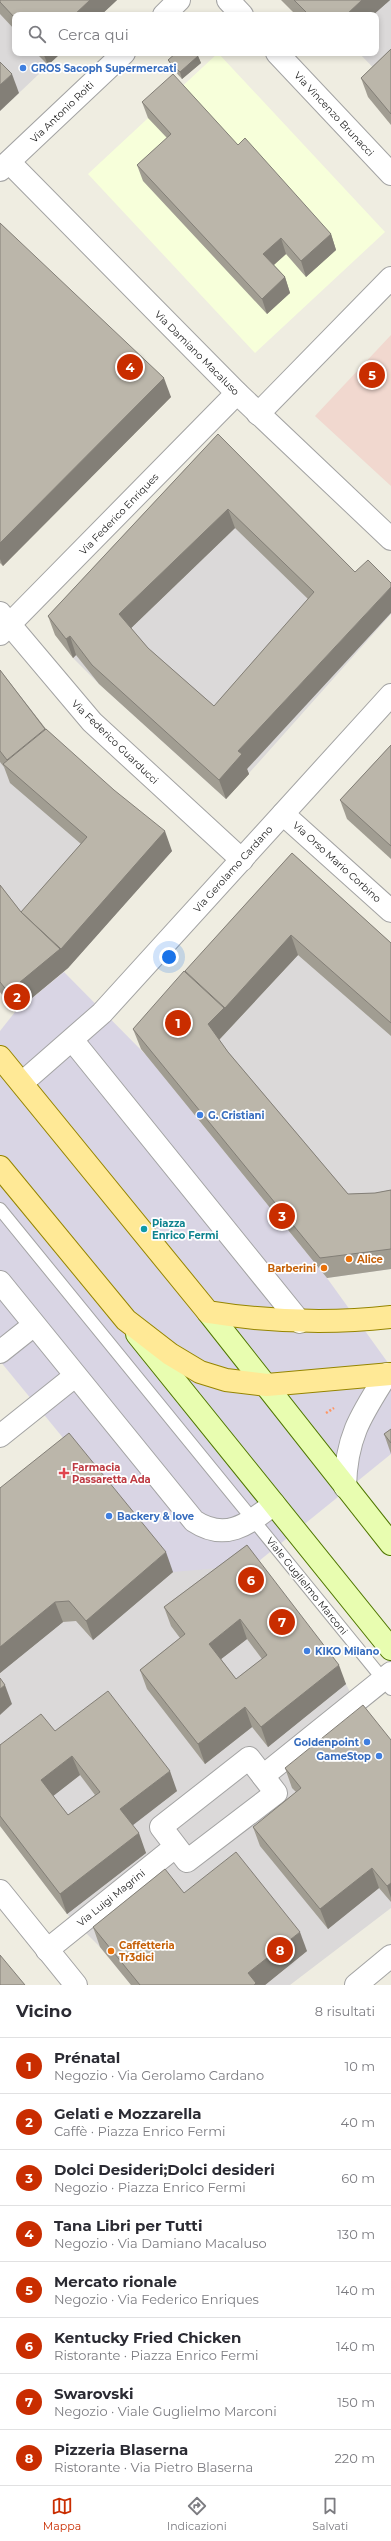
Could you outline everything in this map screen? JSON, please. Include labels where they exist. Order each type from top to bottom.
[{"type":"main road","points":[[0,1057],[267,1385],[391,1544]]},
{"type":"main road","points":[[0,1167],[126,1320],[391,1649]]},
{"type":"main road","points":[[208,1312],[300,1322],[334,1322],[391,1317]]},
{"type":"main road","points":[[126,1320],[170,1354],[200,1372],[226,1380],[267,1385],[389,1374]]},
{"type":"street","points":[[167,12],[179,0]]},
{"type":"street","points":[[228,0],[239,12]]},
{"type":"street","name":"Via Antonio Roiti","points":[[4,166],[121,56]]},
{"type":"street","name":"Via Vincenzo Brunacci","points":[[280,56],[391,174]]},
{"type":"street","name":"Via Damiano Macaluso","points":[[4,166],[258,414],[391,539]]},
{"type":"street","points":[[258,414],[391,278]]},
{"type":"street","name":"Via Federico Enriques","points":[[3,624],[237,393]]},
{"type":"street","name":"Via Federico Guarducci","points":[[3,624],[92,722],[242,860]]},
{"type":"street","name":"Via Gerolamo Cardano","points":[[72,1041],[102,1013],[391,695]]},
{"type":"street","name":"Via Orso Mario Corbino","points":[[283,814],[391,911]]},
{"type":"street","points":[[22,1083],[72,1041],[300,1322]]},
{"type":"street","points":[[0,1282],[194,1521],[202,1526],[218,1530],[238,1529],[274,1504]]},
{"type":"street","points":[[0,1352],[34,1325]]},
{"type":"street","points":[[345,1486],[345,1463],[350,1442],[358,1421],[389,1374]]},
{"type":"street","points":[[0,1436],[75,1376]]},
{"type":"street","points":[[263,1776],[388,1681]]},
{"type":"street","points":[[249,1758],[263,1776],[276,1792],[187,1861],[161,1827],[249,1758]]},
{"type":"street","name":"Via Luigi Magrini","points":[[48,1950],[175,1846]]},
{"type":"street","points":[[0,1891],[76,1985]]},
{"type":"street","points":[[356,1985],[391,1956]]},
{"type":"lane","points":[[0,1208],[253,1520]]},
{"type":"lane","name":"Viale Guglielmo Marconi","points":[[253,1520],[388,1681]]},
{"type":"path","points":[[326,1413],[334,1408]]},
{"type":"shaded area","points":[[0,0],[12,12],[12,56],[58,56],[0,111]]},
{"type":"shaded area","points":[[307,0],[391,0],[391,86],[362,56],[379,56],[379,12],[319,12]]},
{"type":"shaded area","points":[[215,56],[221,56],[385,232],[255,353],[88,174]]},
{"type":"shaded area","points":[[391,335],[391,486],[315,416]]},
{"type":"shaded area","points":[[225,454],[362,591],[391,595],[391,614],[226,799],[99,684],[73,658]]},
{"type":"shaded area","points":[[0,680],[53,748],[121,809],[172,851],[68,968],[15,1012],[0,992]]},
{"type":"shaded area","points":[[251,927],[391,956],[391,1269],[327,1278],[146,1055]]},
{"type":"shaded area","name":"Piazza Enrico Fermi","points":[[64,972],[146,1055],[327,1278],[391,1367],[391,1454],[254,1565],[173,1572],[0,1361],[0,1031],[15,1012]]},
{"type":"shaded area","points":[[0,1513],[254,1565],[346,1684],[360,1712],[391,1751],[391,1908],[290,1985],[131,1985],[100,1947],[67,1914],[0,1826]]},
{"type":"building","points":[[0,0],[90,0],[77,12],[12,12],[12,15],[0,2]]},
{"type":"building","points":[[294,0],[362,0],[349,12],[306,12]]},
{"type":"building","points":[[391,49],[391,114],[361,78]]},
{"type":"building","points":[[173,56],[198,56],[180,72],[168,60]]},
{"type":"building","points":[[0,62],[12,74],[0,85]]},
{"type":"building","points":[[173,74],[238,145],[245,138],[331,234],[301,261],[281,238],[263,254],[285,277],[262,299],[137,165],[171,134],[142,102]]},
{"type":"building","points":[[0,223],[164,378],[0,543]]},
{"type":"building","points":[[218,434],[355,572],[368,560],[391,583],[391,587],[238,751],[242,754],[219,780],[92,665],[70,636],[66,639],[48,616]],"holes":[[[228,509],[314,592],[214,706],[148,648],[119,614]]]},
{"type":"building","points":[[0,670],[45,729],[7,760],[0,751]]},
{"type":"building","points":[[46,729],[114,790],[165,831],[61,949],[21,912],[87,837],[3,764]]},
{"type":"building","points":[[391,745],[391,846],[340,800]]},
{"type":"building","points":[[292,853],[391,943],[391,1023],[291,935],[225,1008],[185,971]]},
{"type":"building","points":[[0,885],[21,912],[60,949],[8,992],[0,982]]},
{"type":"building","points":[[184,971],[224,1008],[208,1024],[228,1052],[348,1194],[375,1193],[391,1190],[391,1249],[320,1258],[133,1029]]},
{"type":"building","points":[[391,1429],[391,1443],[384,1434]]},
{"type":"building","points":[[69,1433],[166,1552],[86,1621],[69,1601],[55,1602],[0,1647],[0,1488]]},
{"type":"building","points":[[247,1545],[339,1665],[261,1727],[245,1707],[198,1744],[140,1670],[185,1634],[164,1607]],"holes":[[[240,1619],[267,1655],[236,1679],[209,1644]]]},
{"type":"building","points":[[0,1678],[5,1685],[0,1689]]},
{"type":"building","points":[[108,1691],[170,1771],[120,1809],[139,1833],[60,1894],[0,1816],[0,1745],[41,1714],[55,1731]],"holes":[[[72,1756],[100,1792],[68,1815],[41,1780]]]},
{"type":"building","points":[[363,1705],[391,1740],[391,1883],[387,1886],[372,1868],[320,1909],[253,1827],[301,1788],[285,1768]]},
{"type":"building","points":[[236,1852],[300,1932],[248,1973],[256,1983],[254,1985],[140,1985],[93,1927],[165,1869],[184,1893]]},
{"type":"building","points":[[0,1955],[25,1985],[0,1985]]},
{"type":"place","name":"GROS Sacoph Supermercati","points":[[23,68]]},
{"type":"place","name":"Tana Libri per Tutti","points":[[130,367]]},
{"type":"place","name":"Mercato rionale","points":[[372,375]]},
{"type":"place","name":"Gelati e Mozzarella","points":[[17,997]]},
{"type":"place","name":"Prénatal","points":[[178,1023]]},
{"type":"place","name":"G. Cristiani","points":[[200,1115]]},
{"type":"place","name":"Dolci Desideri;Dolci desideri","points":[[282,1216]]},
{"type":"place","name":"Piazza Enrico Fermi","points":[[144,1229]]},
{"type":"place","name":"Alice","points":[[349,1259]]},
{"type":"place","name":"Barberini","points":[[324,1268]]},
{"type":"place","name":"Farmacia Passaretta Ada","points":[[64,1473]]},
{"type":"place","name":"Backery & love","points":[[109,1516]]},
{"type":"place","name":"Kentucky Fried Chicken","points":[[251,1580]]},
{"type":"place","name":"Swarovski","points":[[282,1622]]},
{"type":"place","name":"KIKO Milano","points":[[307,1651]]},
{"type":"place","name":"Goldenpoint","points":[[367,1742]]},
{"type":"place","name":"GameStop","points":[[379,1756]]},
{"type":"place","name":"Pizzeria Blaserna","points":[[280,1950]]},
{"type":"place","name":"Caffetteria Tr3dici","points":[[111,1951]]}]
